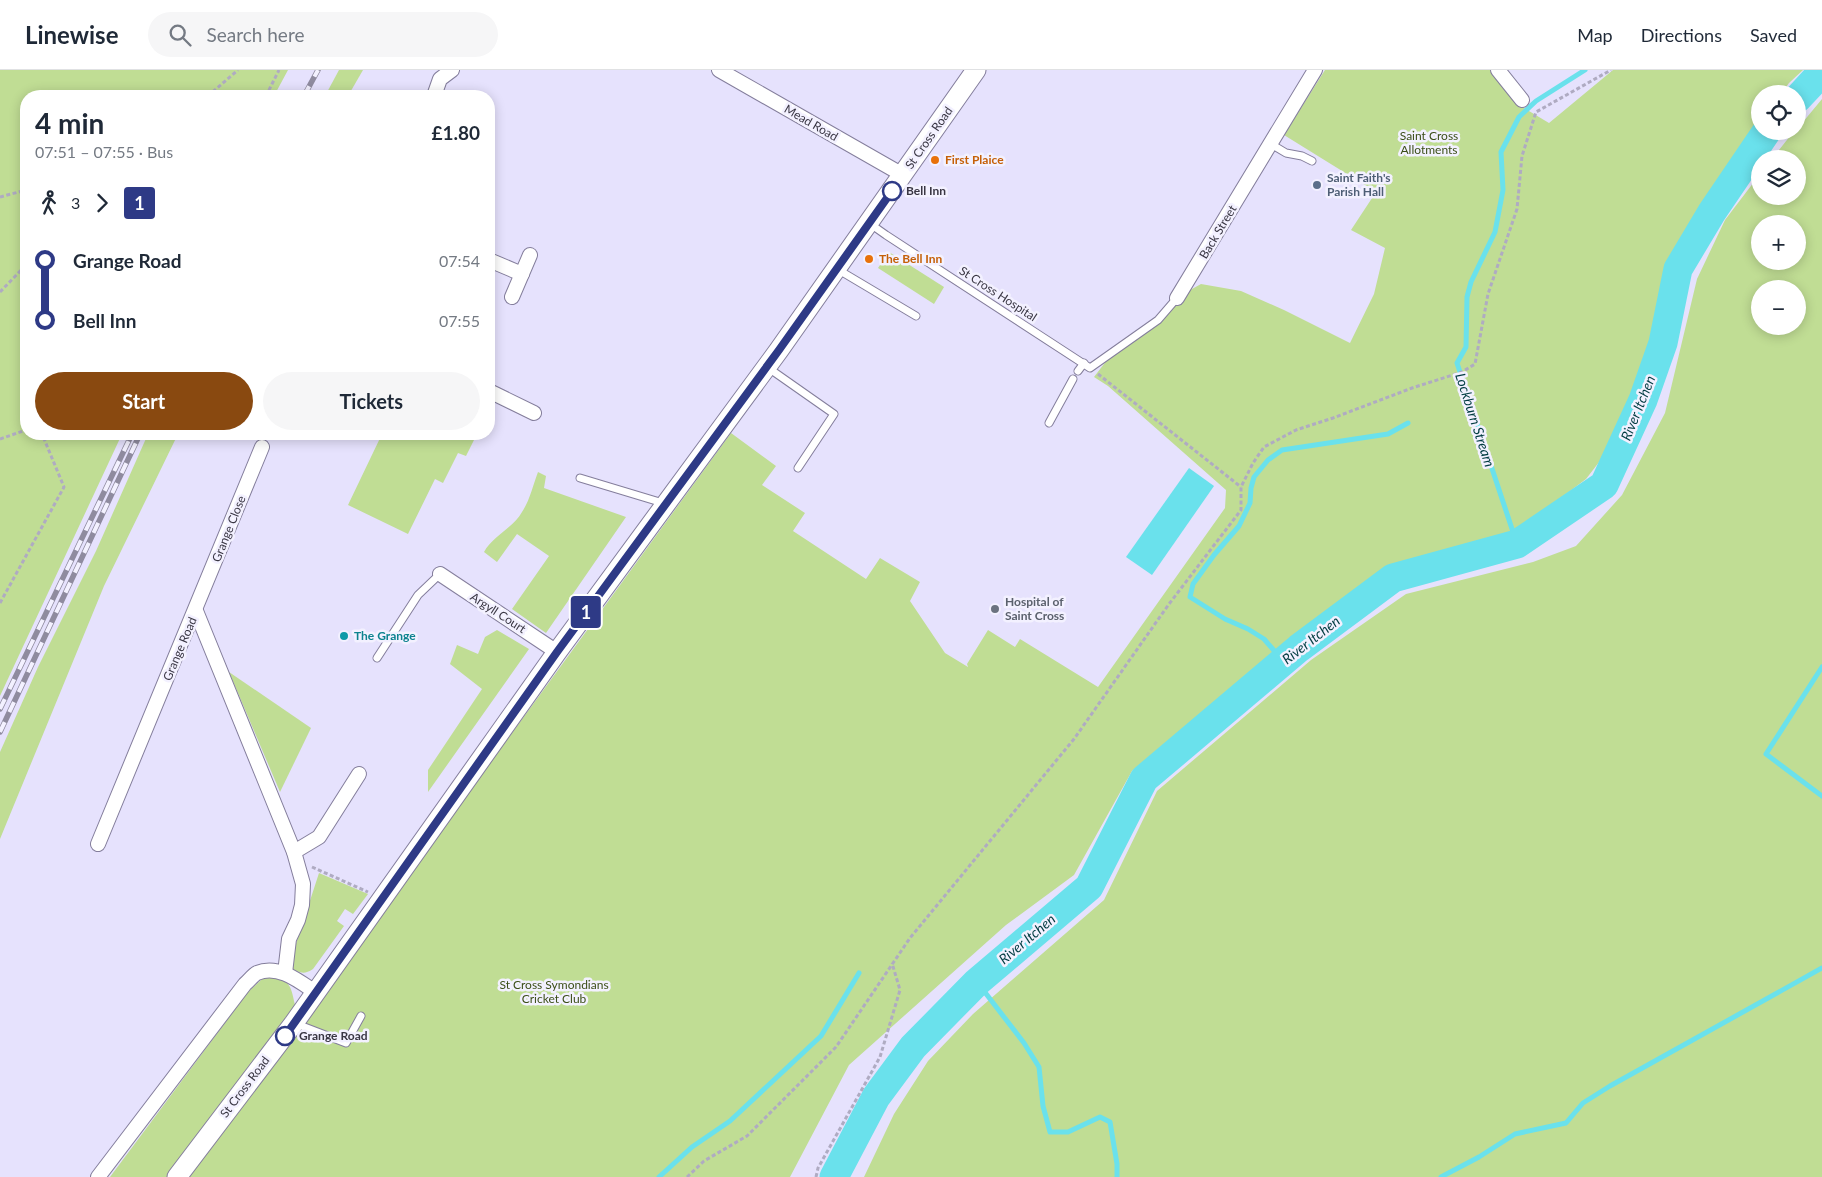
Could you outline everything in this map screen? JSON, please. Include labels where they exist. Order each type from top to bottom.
[{"type":"main road","name":"St Cross Road","points":[[178,1177],[294,1023],[557,652],[767,366],[976,70]]},
{"type":"street","points":[[436,90],[440,79],[452,70]]},
{"type":"street","name":"Mead Road","points":[[719,70],[903,175]]},
{"type":"street","name":"Back Street","points":[[1177,298],[1315,70]]},
{"type":"street","points":[[1498,70],[1522,100]]},
{"type":"street","points":[[512,297],[530,255]]},
{"type":"street","points":[[495,263],[522,274]]},
{"type":"street","points":[[495,394],[534,413]]},
{"type":"street","name":"Grange Close","points":[[196,611],[262,447]]},
{"type":"street","name":"Argyll Court","points":[[440,574],[557,652]]},
{"type":"street","name":"Grange Road","points":[[98,844],[196,611]]},
{"type":"street","name":"Grange Road","points":[[196,611],[294,852],[303,884],[302,905],[298,920],[289,939],[285,973]]},
{"type":"street","points":[[294,852],[319,837],[359,774]]},
{"type":"street","points":[[98,1177],[245,984],[256,973],[273,970],[285,973],[315,992]]},
{"type":"lane","points":[[1271,144],[1286,153],[1302,156],[1312,161]]},
{"type":"lane","name":"St Cross Hospital","points":[[869,223],[1087,365]]},
{"type":"lane","points":[[836,269],[916,316]]},
{"type":"lane","name":"Back Street","points":[[1078,371],[1158,320],[1177,298]]},
{"type":"lane","points":[[767,366],[834,414],[798,468]]},
{"type":"lane","points":[[1049,423],[1073,379]]},
{"type":"lane","points":[[580,478],[665,504]]},
{"type":"lane","points":[[377,658],[418,595],[440,574]]},
{"type":"lane","points":[[294,1023],[346,1043],[361,1016]]},
{"type":"path","points":[[215,90],[238,70]]},
{"type":"path","points":[[269,90],[279,70]]},
{"type":"path","points":[[687,1177],[704,1161],[747,1136],[836,1047],[910,938],[1074,738],[1169,604],[1241,510],[1241,487],[1253,463],[1264,447],[1296,430],[1462,372],[1475,364],[1488,294],[1516,209],[1522,156],[1536,112],[1611,70]]},
{"type":"path","points":[[0,197],[20,192]]},
{"type":"path","points":[[0,292],[20,271]]},
{"type":"path","points":[[1087,365],[1241,487]]},
{"type":"path","points":[[0,439],[20,432]]},
{"type":"path","points":[[0,603],[64,487],[44,440]]},
{"type":"path","points":[[298,866],[306,864],[373,894]]},
{"type":"path","points":[[816,1177],[818,1168],[880,1057],[900,990],[892,963]]},
{"type":"green space","points":[[0,70],[288,70],[277,90],[20,90],[20,440],[119,440],[0,696]]},
{"type":"green space","points":[[339,70],[363,70],[351,90],[328,90]]},
{"type":"green space","points":[[1325,70],[1490,70],[1524,108],[1549,123],[1613,70],[1803,70],[1788,85],[1751,85],[1751,136],[1701,204],[1690,224],[1663,284],[1650,348],[1620,426],[1603,457],[1586,479],[1505,540],[1396,564],[1360,586],[1291,637],[1132,771],[1074,875],[1006,925],[849,1065],[790,1177],[188,1177],[731,433],[776,466],[762,485],[805,513],[793,531],[866,579],[880,558],[920,582],[910,601],[945,653],[968,667],[967,664],[988,630],[1015,647],[1020,639],[1098,687],[1225,508],[1226,490],[1108,386],[1094,377],[1107,360],[1158,323],[1183,294],[1201,284],[1241,291],[1350,343],[1374,294],[1385,248],[1351,230],[1376,192],[1284,135]]},
{"type":"green space","points":[[1822,99],[1822,1177],[864,1177],[894,1114],[928,1061],[973,1014],[1104,900],[1157,791],[1311,660],[1406,594],[1533,562],[1576,546],[1622,495],[1665,413],[1697,279],[1725,220],[1751,186],[1751,205],[1806,205],[1806,150],[1779,150],[1787,140],[1806,140],[1806,118]]},
{"type":"green space","points":[[889,252],[944,287],[934,304],[878,268]]},
{"type":"green space","points":[[145,440],[175,440],[104,586],[0,839],[0,752],[38,667],[96,551]]},
{"type":"green space","points":[[379,440],[474,440],[466,456],[458,453],[443,483],[435,479],[408,534],[348,505]]},
{"type":"green space","points":[[538,472],[546,476],[544,488],[626,517],[546,633],[512,609],[549,556],[517,534],[497,562],[484,552],[492,541],[518,518],[525,507]]},
{"type":"green space","points":[[497,630],[529,649],[428,792],[428,770],[482,689],[450,664],[457,645],[478,654],[485,637]]},
{"type":"green space","points":[[229,672],[311,728],[280,792]]},
{"type":"green space","points":[[319,873],[368,894],[353,914],[345,909],[337,921],[344,926],[313,969],[302,973],[291,968],[291,959]]},
{"type":"green space","points":[[271,977],[283,980],[289,985],[295,1005],[168,1177],[110,1177],[248,992],[262,979]]},
{"type":"shaded area","points":[[1189,468],[1214,486],[1152,575],[1126,557]]},
{"type":"waterway","name":"Lockburn Stream","points":[[1517,544],[1457,363],[1466,347],[1467,297],[1471,282],[1495,232],[1503,190],[1501,152],[1519,117],[1536,101],[1585,70]]},
{"type":"waterway","name":"River Itchen","points":[[1806,89],[1822,72]]},
{"type":"waterway","name":"River Itchen","points":[[834,1177],[876,1097],[913,1047],[977,982],[1089,887],[1144,779],[1299,648],[1393,578],[1517,544],[1604,485],[1643,400],[1663,343],[1678,269],[1712,212],[1761,140]]},
{"type":"waterway","points":[[1283,661],[1264,639],[1248,629],[1225,619],[1190,597],[1193,584],[1214,555],[1239,526],[1250,503],[1254,477],[1268,460],[1282,450],[1388,434],[1408,423]]},
{"type":"waterway","points":[[1822,667],[1766,754],[1822,796]]},
{"type":"waterway","points":[[1441,1177],[1479,1157],[1515,1134],[1566,1123],[1583,1103],[1610,1086],[1822,968]]},
{"type":"waterway","points":[[659,1177],[692,1147],[730,1121],[821,1036],[859,973]]},
{"type":"waterway","points":[[977,982],[1024,1043],[1039,1067],[1043,1106],[1050,1132],[1068,1132],[1100,1117],[1110,1122],[1117,1164],[1117,1177]]},
{"type":"railway","points":[[307,90],[318,70]]},
{"type":"railway","points":[[0,709],[129,440]]},
{"type":"railway","points":[[0,732],[137,440]]},
{"type":"bus line","name":"1","points":[[285,1036],[557,652],[779,350],[892,191]]},
{"type":"place","name":"First Plaice","points":[[935,160]]},
{"type":"place","name":"Saint Faith's Parish Hall","points":[[1317,185]]},
{"type":"place","name":"Bell Inn","points":[[892,191]]},
{"type":"place","name":"The Bell Inn","points":[[869,259]]},
{"type":"place","name":"Hospital of Saint Cross","points":[[995,609]]},
{"type":"place","name":"The Grange","points":[[344,636]]},
{"type":"place","name":"Grange Road","points":[[285,1036]]},
{"type":"park label","name":"Saint Cross Allotments","points":[[1429,143]]},
{"type":"park label","name":"St Cross Symondians Cricket Club","points":[[554,992]]}]
